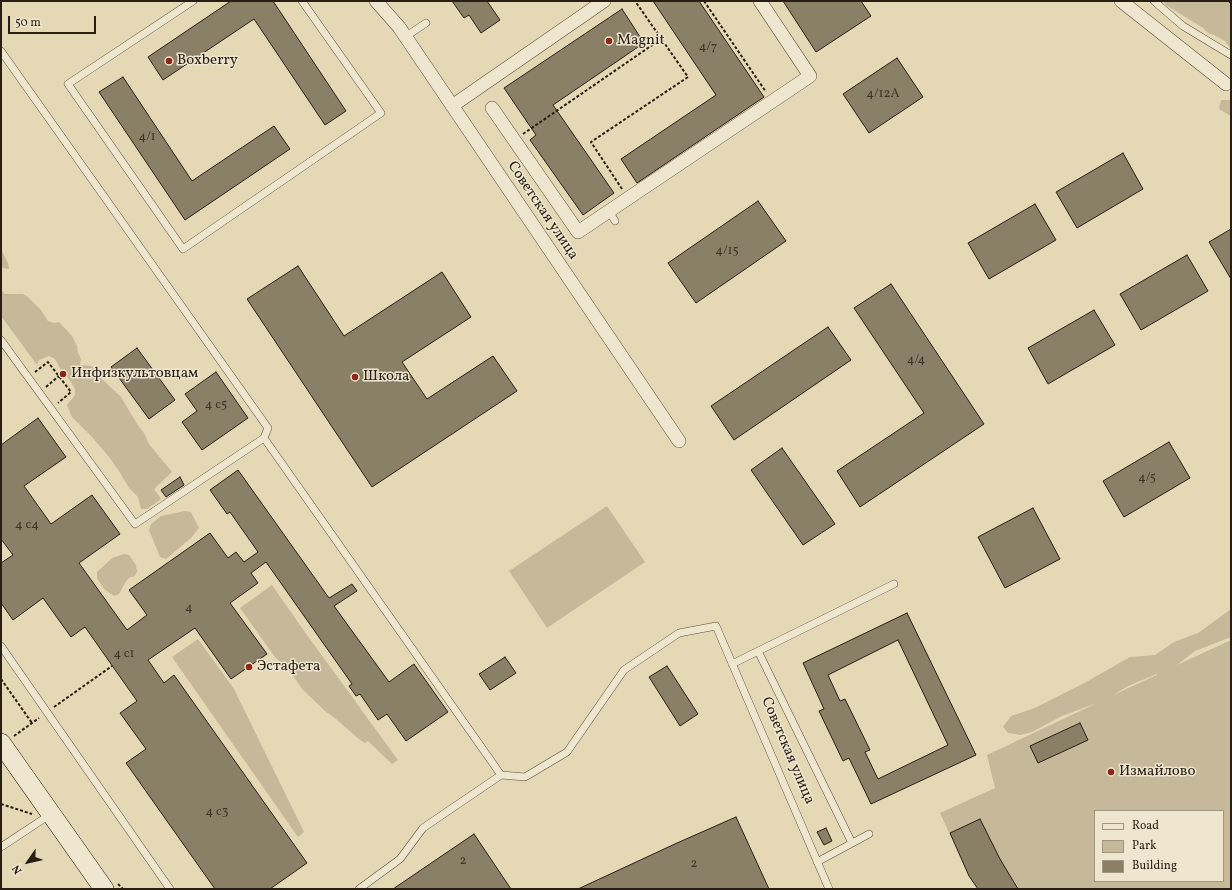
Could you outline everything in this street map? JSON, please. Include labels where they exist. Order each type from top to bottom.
[{"type":"main road","points":[[6,740],[48,816],[104,889]]},
{"type":"street","name":"Советская улица","points":[[376,1],[405,37],[679,441]]},
{"type":"street","points":[[452,106],[604,1]]},
{"type":"street","points":[[492,108],[578,232],[612,216],[628,198],[810,76],[760,1]]},
{"type":"street","points":[[1121,1],[1226,84]]},
{"type":"lane","points":[[192,1],[68,84],[183,249],[381,113],[302,1]]},
{"type":"lane","points":[[1154,1],[1183,26],[1231,55]]},
{"type":"lane","points":[[405,37],[426,23]]},
{"type":"lane","points":[[1,51],[268,428],[264,438],[135,524],[1,340]]},
{"type":"lane","points":[[264,438],[500,775],[423,828],[400,859],[359,889]]},
{"type":"lane","points":[[732,664],[894,584]]},
{"type":"lane","name":"Советская улица","points":[[500,775],[525,777],[567,752],[624,670],[679,633],[716,626],[828,889]]},
{"type":"lane","points":[[1,646],[170,889]]},
{"type":"lane","points":[[758,651],[852,844]]},
{"type":"lane","points":[[1,847],[48,816]]},
{"type":"lane","points":[[817,862],[869,834]]},
{"type":"path","points":[[628,198],[591,142],[688,77],[635,1]]},
{"type":"path","points":[[704,1],[772,101]]},
{"type":"path","points":[[514,140],[662,39]]},
{"type":"path","points":[[28,377],[48,362],[71,392],[50,408]]},
{"type":"path","points":[[43,389],[59,376]]},
{"type":"path","points":[[63,701],[112,666]]},
{"type":"path","points":[[1,679],[32,723]]},
{"type":"path","points":[[6,740],[48,712]]},
{"type":"path","points":[[1,804],[48,816]]},
{"type":"green space","points":[[1163,1],[1231,1],[1231,49],[1225,41],[1208,33],[1203,28],[1166,5]]},
{"type":"green space","points":[[1221,100],[1231,100],[1231,116],[1219,109]]},
{"type":"green space","points":[[1,249],[8,263],[9,269],[1,266]]},
{"type":"green space","points":[[1,290],[5,294],[23,294],[41,310],[48,321],[54,323],[59,322],[72,336],[77,346],[81,359],[80,365],[92,366],[99,376],[121,397],[144,433],[149,444],[172,472],[154,489],[161,499],[147,509],[141,509],[138,497],[129,488],[109,457],[72,417],[67,405],[75,395],[75,389],[55,359],[49,356],[39,360],[37,365],[1,316]]},
{"type":"green space","points":[[607,506],[645,562],[547,628],[509,571]]},
{"type":"green space","points":[[185,511],[191,512],[199,528],[191,538],[166,559],[160,557],[149,530],[151,524],[161,516]]},
{"type":"green space","points":[[124,554],[129,555],[136,565],[137,571],[135,576],[129,578],[125,583],[119,594],[114,596],[104,589],[97,578],[97,572],[112,558]]},
{"type":"green space","points":[[272,585],[398,760],[392,764],[368,741],[365,743],[360,740],[325,711],[302,689],[292,674],[275,657],[240,608]]},
{"type":"green space","name":"Измайлово","points":[[1231,609],[1231,637],[1195,651],[1177,665],[1231,640],[1231,889],[978,889],[969,876],[940,813],[995,788],[987,755],[1097,703],[1062,716],[1032,732],[1020,735],[1008,733],[1003,727],[1011,716],[1035,708],[1088,681],[1130,657],[1155,655],[1174,642],[1198,633]],"holes":[[[1157,675],[1113,695],[1128,686]]]},
{"type":"green space","points":[[198,639],[234,689],[304,832],[298,837],[172,657]]},
{"type":"building","points":[[231,1],[273,1],[346,111],[325,125],[254,19],[163,80],[148,57]]},
{"type":"building","points":[[452,1],[487,1],[500,20],[481,33],[469,15],[464,18]]},
{"type":"building","points":[[653,1],[699,1],[764,97],[637,183],[621,159],[716,95]]},
{"type":"building","points":[[783,1],[861,1],[871,16],[816,52]]},
{"type":"building","points":[[622,9],[644,43],[553,105],[614,193],[583,215],[530,140],[536,135],[504,88]]},
{"type":"building","points":[[897,58],[923,97],[869,133],[843,94]]},
{"type":"building","points":[[123,77],[192,181],[274,126],[290,149],[185,220],[99,92]]},
{"type":"building","points":[[1123,153],[1143,189],[1077,228],[1056,192]]},
{"type":"building","points":[[758,201],[786,241],[696,303],[668,263]]},
{"type":"building","points":[[1035,204],[1056,240],[989,279],[968,243]]},
{"type":"building","points":[[1231,229],[1231,279],[1209,242]]},
{"type":"building","points":[[1187,255],[1208,291],[1141,330],[1120,294]]},
{"type":"building","name":"Школа","points":[[298,266],[344,336],[442,272],[471,317],[402,362],[427,399],[493,356],[517,391],[372,487],[247,299]]},
{"type":"building","points":[[891,284],[984,424],[860,507],[837,471],[924,413],[854,308]]},
{"type":"building","points":[[1094,310],[1115,345],[1048,384],[1028,348]]},
{"type":"building","points":[[828,327],[851,360],[734,440],[711,406]]},
{"type":"building","points":[[137,348],[175,400],[149,419],[111,367]]},
{"type":"building","points":[[216,372],[248,418],[202,450],[182,422],[197,411],[185,394]]},
{"type":"building","points":[[38,418],[66,457],[24,486],[51,524],[92,495],[120,534],[79,563],[127,630],[147,615],[129,590],[210,533],[228,558],[236,552],[244,562],[258,552],[230,512],[227,514],[210,490],[238,470],[329,598],[352,584],[357,591],[334,606],[389,682],[414,664],[448,712],[406,741],[387,714],[378,720],[360,694],[356,696],[349,686],[352,684],[266,562],[251,573],[258,583],[230,603],[267,654],[231,679],[195,628],[148,660],[164,683],[174,675],[307,863],[270,889],[215,889],[126,763],[146,749],[120,713],[137,701],[85,627],[71,637],[43,598],[13,620],[1,603],[1,563],[13,555],[1,539],[1,445]]},
{"type":"building","points":[[1169,442],[1190,478],[1124,517],[1103,481]]},
{"type":"building","points":[[782,448],[835,524],[803,545],[751,470]]},
{"type":"building","points":[[180,477],[184,485],[166,497],[161,490]]},
{"type":"building","points":[[1033,508],[1060,559],[1005,588],[978,537]]},
{"type":"building","points":[[907,613],[976,755],[871,804],[849,758],[843,761],[819,711],[824,709],[803,663]],"holes":[[[898,640],[948,745],[878,779],[865,752],[870,750],[845,699],[840,701],[828,675]]]},
{"type":"building","points":[[505,657],[516,673],[490,690],[479,674]]},
{"type":"building","points":[[667,666],[698,714],[680,726],[649,677]]},
{"type":"building","points":[[1080,723],[1088,740],[1038,763],[1030,746]]},
{"type":"building","points":[[736,817],[769,889],[578,889],[677,843]]},
{"type":"building","points":[[980,819],[1000,859],[1018,889],[978,889],[969,876],[950,833]]},
{"type":"building","points":[[826,828],[832,841],[824,845],[817,832]]},
{"type":"building","points":[[474,834],[511,889],[393,889]]},
{"type":"place","name":"Magnit","points":[[609,41]]},
{"type":"place","name":"Boxberry","points":[[169,61]]},
{"type":"place","name":"Инфизкультовцам","points":[[63,374]]},
{"type":"place","name":"Школа","points":[[355,377]]},
{"type":"place","name":"Эстафета","points":[[249,667]]},
{"type":"place","name":"Измайлово","points":[[1111,772]]}]
